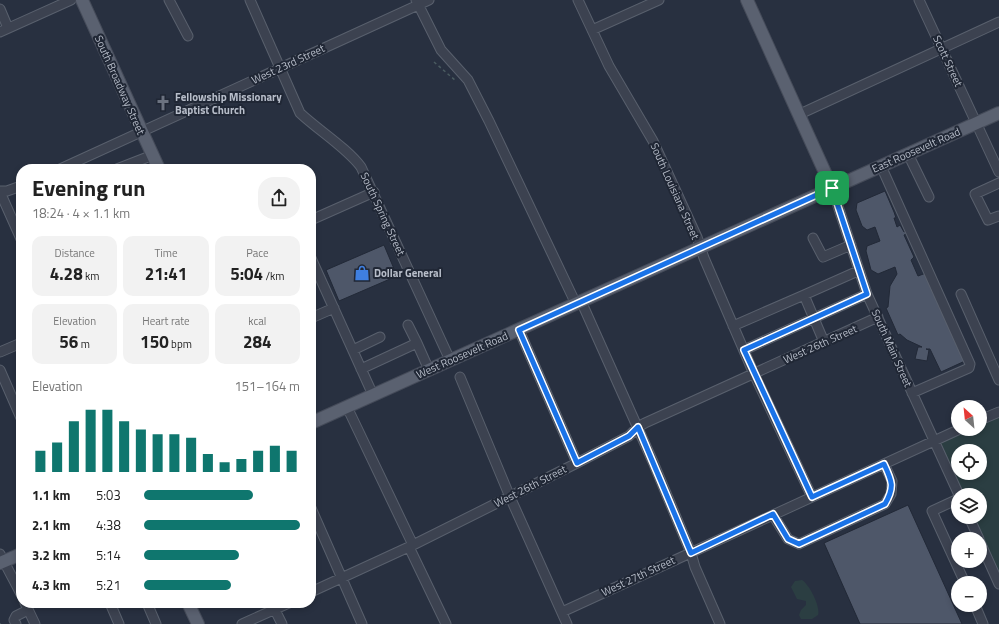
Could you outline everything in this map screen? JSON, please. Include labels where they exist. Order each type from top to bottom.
[{"type":"main road","name":"South Broadway Street","points":[[82,0],[157,164]]},
{"type":"main road","name":"South Main Street","points":[[747,0],[800,114],[832,188]]},
{"type":"main road","name":"East Roosevelt Road","points":[[832,188],[999,113]]},
{"type":"main road","name":"West Roosevelt Road","points":[[316,421],[832,188]]},
{"type":"main road","points":[[1,560],[16,556]]},
{"type":"main road","points":[[190,608],[198,624]]},
{"type":"street","points":[[0,9],[4,30],[71,0]]},
{"type":"street","points":[[170,0],[188,36]]},
{"type":"street","name":"South Spring Street","points":[[250,0],[300,113],[356,160],[374,192],[450,360]]},
{"type":"street","name":"West 23rd Street","points":[[78,164],[141,131],[280,68],[417,2],[429,0]]},
{"type":"street","name":"South Louisiana Street","points":[[578,0],[612,72],[653,141],[697,237],[700,248],[754,374],[812,497]]},
{"type":"street","points":[[592,30],[659,0]]},
{"type":"street","name":"Scott Street","points":[[919,0],[999,172]]},
{"type":"street","points":[[417,2],[441,50],[468,80],[578,302],[638,427],[720,624]]},
{"type":"street","points":[[800,114],[999,22]]},
{"type":"street","points":[[908,154],[929,197]]},
{"type":"street","points":[[130,164],[153,155]]},
{"type":"street","points":[[882,166],[970,364],[969,368],[958,374],[912,393]]},
{"type":"street","points":[[999,183],[975,194],[988,220],[999,216]]},
{"type":"street","points":[[16,188],[0,192],[16,227]]},
{"type":"street","name":"South Main Street","points":[[832,188],[867,294],[956,488]]},
{"type":"street","points":[[316,218],[374,192]]},
{"type":"street","points":[[813,238],[823,257],[851,245]]},
{"type":"street","points":[[316,269],[373,395]]},
{"type":"street","points":[[733,326],[858,270]]},
{"type":"street","points":[[744,350],[867,294]]},
{"type":"street","points":[[961,294],[999,380]]},
{"type":"street","points":[[804,295],[824,342]]},
{"type":"street","points":[[316,316],[334,308]]},
{"type":"street","name":"West 26th Street","points":[[316,590],[411,546],[510,497],[629,436],[638,427],[878,317]]},
{"type":"street","points":[[408,325],[429,370]]},
{"type":"street","points":[[519,330],[577,463]]},
{"type":"street","points":[[353,350],[380,338]]},
{"type":"street","points":[[361,369],[417,343]]},
{"type":"street","points":[[0,352],[16,345]]},
{"type":"street","points":[[0,370],[16,407]]},
{"type":"street","points":[[460,377],[510,497],[567,624]]},
{"type":"street","points":[[347,407],[446,624]]},
{"type":"street","points":[[987,417],[999,412]]},
{"type":"street","name":"West 27th Street","points":[[562,612],[951,433]]},
{"type":"street","points":[[773,514],[788,539],[799,544],[826,532],[885,504],[891,494],[892,481],[884,464]]},
{"type":"street","points":[[951,502],[932,511],[962,576]]},
{"type":"street","points":[[316,520],[362,624]]},
{"type":"street","points":[[987,557],[999,584]]},
{"type":"street","points":[[1,560],[10,570],[16,583]]},
{"type":"street","points":[[16,624],[14,620],[16,616],[26,608]]},
{"type":"street","points":[[27,608],[35,624]]},
{"type":"street","points":[[112,608],[119,624]]},
{"type":"street","points":[[149,608],[156,624]]},
{"type":"street","points":[[242,624],[279,608]]},
{"type":"street","points":[[275,610],[282,624]]},
{"type":"street","points":[[978,612],[983,624]]},
{"type":"path","points":[[434,62],[456,81]]},
{"type":"green space","points":[[999,412],[999,584],[987,557],[987,532],[976,532],[972,524],[987,524],[987,488],[956,488],[952,480],[987,480],[987,444],[951,444],[951,478],[934,441],[951,433],[951,436],[987,436],[987,417]]},
{"type":"green space","points":[[802,580],[811,591],[818,607],[818,615],[812,619],[801,619],[799,615],[801,610],[806,605],[806,601],[797,599],[791,587],[795,581]]},
{"type":"building","points":[[885,191],[896,218],[894,218],[897,227],[900,225],[904,232],[906,231],[908,233],[904,235],[914,257],[911,260],[918,276],[926,273],[965,361],[941,372],[930,349],[926,349],[929,350],[927,361],[915,359],[918,347],[922,347],[907,340],[900,334],[898,335],[886,308],[888,307],[890,286],[897,274],[895,267],[878,274],[871,270],[866,251],[867,246],[880,241],[875,227],[867,230],[862,226],[856,210],[857,203]]},
{"type":"building","name":"Dollar General","points":[[384,245],[397,276],[339,301],[326,270]]},
{"type":"building","points":[[908,505],[951,600],[951,612],[957,612],[962,624],[860,624],[824,543]]},
{"type":"place","name":"Fellowship Missionary Baptist Church","points":[[163,103]]},
{"type":"place","name":"Dollar General","points":[[362,273]]},
{"type":"route","points":[[832,188],[867,294],[744,350],[812,497],[884,464],[892,481],[891,494],[885,504],[799,544],[788,539],[773,514],[691,553],[638,427],[629,436],[577,463],[519,330],[832,188]]}]
